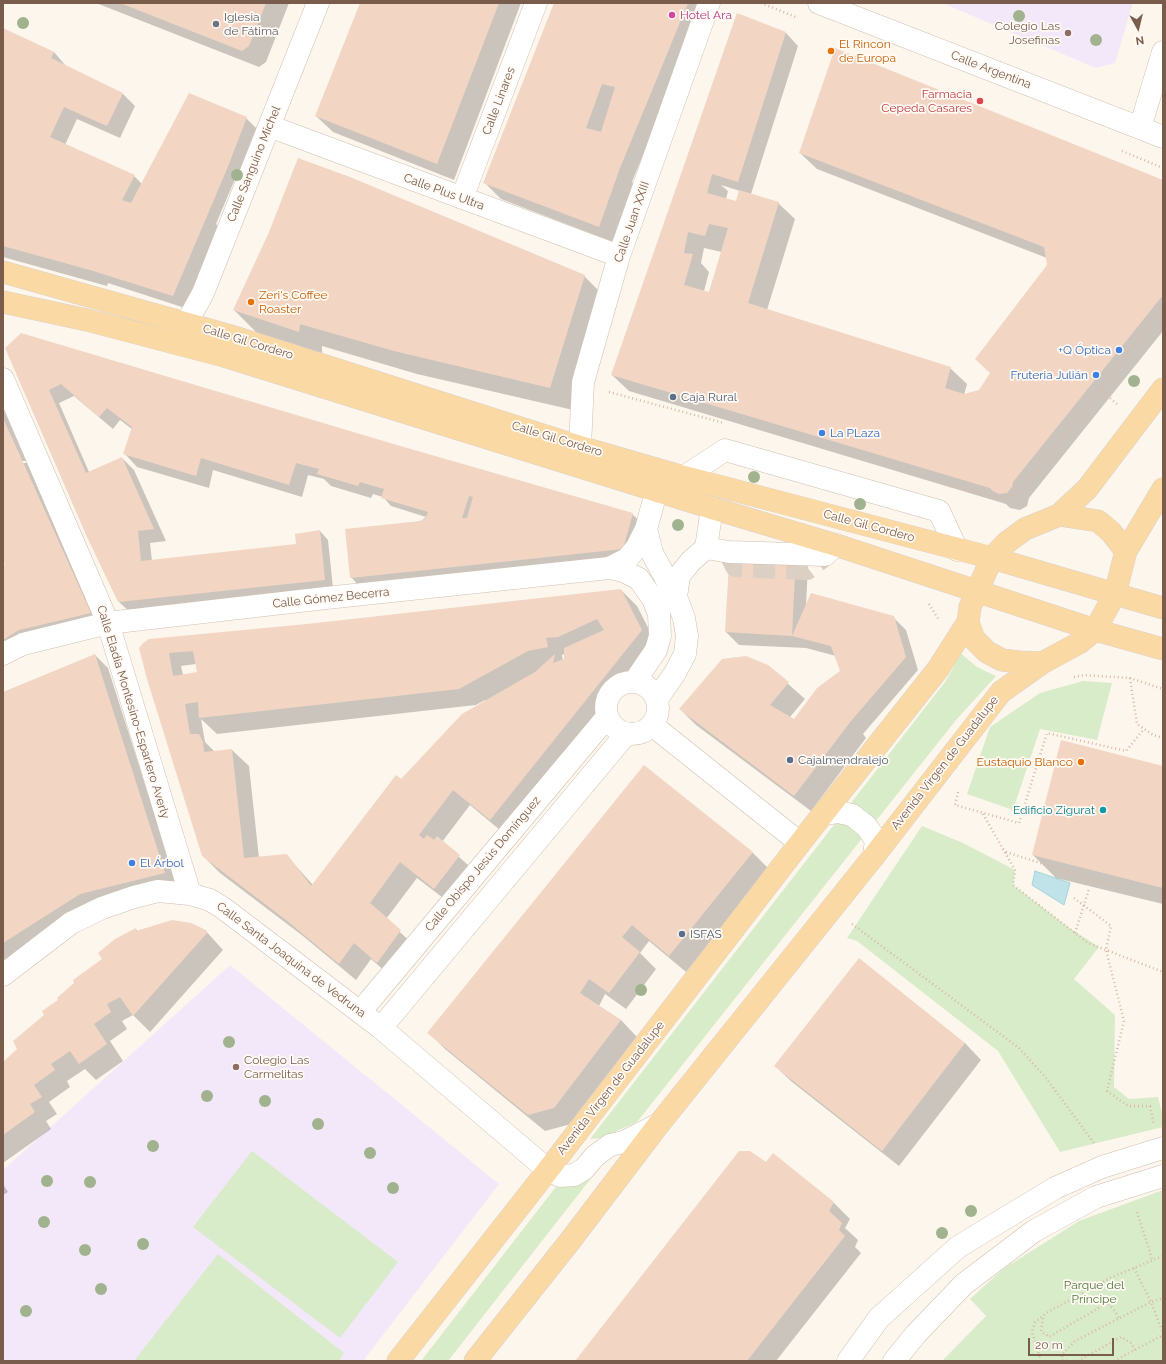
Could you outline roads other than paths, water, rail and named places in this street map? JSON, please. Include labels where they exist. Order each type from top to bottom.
[{"type":"main road","name":"Calle Gil Cordero","points":[[3,272],[186,324],[580,447],[658,480],[712,508],[836,545],[1095,630],[1163,649]]},
{"type":"main road","name":"Calle Gil Cordero","points":[[3,302],[87,320],[224,356],[658,480],[684,477],[992,558],[1163,608]]},
{"type":"main road","points":[[1042,663],[1019,662],[997,657],[987,652],[974,640],[968,622],[970,607],[976,592],[992,558],[1006,543],[1025,529],[1059,515],[1087,489],[1163,389]]},
{"type":"main road","points":[[1059,515],[1098,521],[1111,532],[1126,551],[1163,489]]},
{"type":"main road","name":"Avenida Virgen de Guadalupe","points":[[475,1361],[570,1241],[659,1124],[874,856],[1001,692],[1042,663],[1079,644],[1095,630],[1115,594],[1126,551]]},
{"type":"main road","name":"Avenida Virgen de Guadalupe","points":[[398,1361],[548,1170],[800,843],[901,714],[938,670],[968,622]]},
{"type":"street","name":"Calle Sanguino Michel","points":[[186,324],[203,293],[318,3]]},
{"type":"street","name":"Calle Linares","points":[[462,198],[536,3]]},
{"type":"street","name":"Calle Juan XXIII","points":[[580,447],[583,382],[619,256],[709,3]]},
{"type":"street","name":"Calle Argentina","points":[[819,3],[1163,137]]},
{"type":"street","points":[[1140,128],[1163,52]]},
{"type":"street","name":"Calle Plus Ultra","points":[[269,126],[619,256]]},
{"type":"street","name":"Calle Eladia Montesino-Espartero Averly","points":[[3,378],[108,623],[190,894]]},
{"type":"street","points":[[684,477],[725,450],[939,511],[957,550]]},
{"type":"street","points":[[657,699],[648,686],[635,681],[621,684],[611,692],[606,700],[607,716],[611,724],[626,734],[640,733],[652,725],[657,717],[657,699],[675,673],[685,654],[687,636],[684,618],[676,597],[652,553],[646,529],[658,480]]},
{"type":"street","points":[[676,597],[679,576],[691,561],[706,548],[712,508]]},
{"type":"street","name":"Calle Gómez Becerra","points":[[3,654],[23,644],[108,623],[609,568],[627,558],[637,547],[646,529]]},
{"type":"street","points":[[706,548],[729,552],[825,555],[836,545]]},
{"type":"street","points":[[609,568],[624,570],[639,579],[652,599],[659,614],[660,636],[656,650],[635,681]]},
{"type":"street","name":"Calle Obispo Jesús Domínguez","points":[[360,1012],[607,716]]},
{"type":"street","points":[[652,725],[800,843]]},
{"type":"street","points":[[381,1028],[626,734]]},
{"type":"street","points":[[824,814],[838,812],[852,815],[866,826],[876,840],[874,856]]},
{"type":"street","name":"Calle Santa Joaquina de Vedruna","points":[[3,975],[71,923],[102,908],[134,897],[158,892],[190,894],[210,900],[223,908],[381,1028],[548,1170]]},
{"type":"street","points":[[548,1170],[560,1176],[574,1175],[584,1169],[595,1156],[610,1146],[624,1142],[659,1124]]},
{"type":"street","points":[[848,1361],[879,1318],[958,1247],[1055,1188],[1111,1165],[1161,1149]]},
{"type":"street","points":[[894,1361],[916,1334],[964,1284],[1034,1231],[1096,1197],[1163,1176]]},
{"type":"water","points":[[1035,871],[1070,883],[1064,905],[1032,885]]},
{"type":"tunnel","points":[[729,552],[736,566],[807,569],[825,555]]},
{"type":"place","name":"Hotel Ara","points":[[672,15]]},
{"type":"place","name":"Iglesia de Fátima","points":[[216,24]]},
{"type":"place","name":"Colegio Las Josefinas","points":[[1068,33]]},
{"type":"place","name":"El Rincon de Europa","points":[[831,51]]},
{"type":"place","name":"Farmacia Cepeda Casares","points":[[980,101]]},
{"type":"place","name":"Zeri's Coffee Roaster","points":[[251,302]]},
{"type":"place","name":"+Q Óptica","points":[[1119,350]]},
{"type":"place","name":"Fruteria Julián","points":[[1096,375]]},
{"type":"place","name":"Caja Rural","points":[[673,397]]},
{"type":"place","name":"La PLaza","points":[[822,433]]},
{"type":"place","name":"Cajalmendralejo","points":[[790,760]]},
{"type":"place","name":"Eustaquio Blanco","points":[[1081,762]]},
{"type":"place","name":"Edificio Zigurat","points":[[1103,810]]},
{"type":"place","name":"El Árbol","points":[[132,863]]},
{"type":"place","name":"ISFAS","points":[[682,934]]},
{"type":"place","name":"Colegio Las Carmelitas","points":[[236,1067]]},
{"type":"park label","name":"Parque del Príncipe","points":[[1094,1292]]}]
